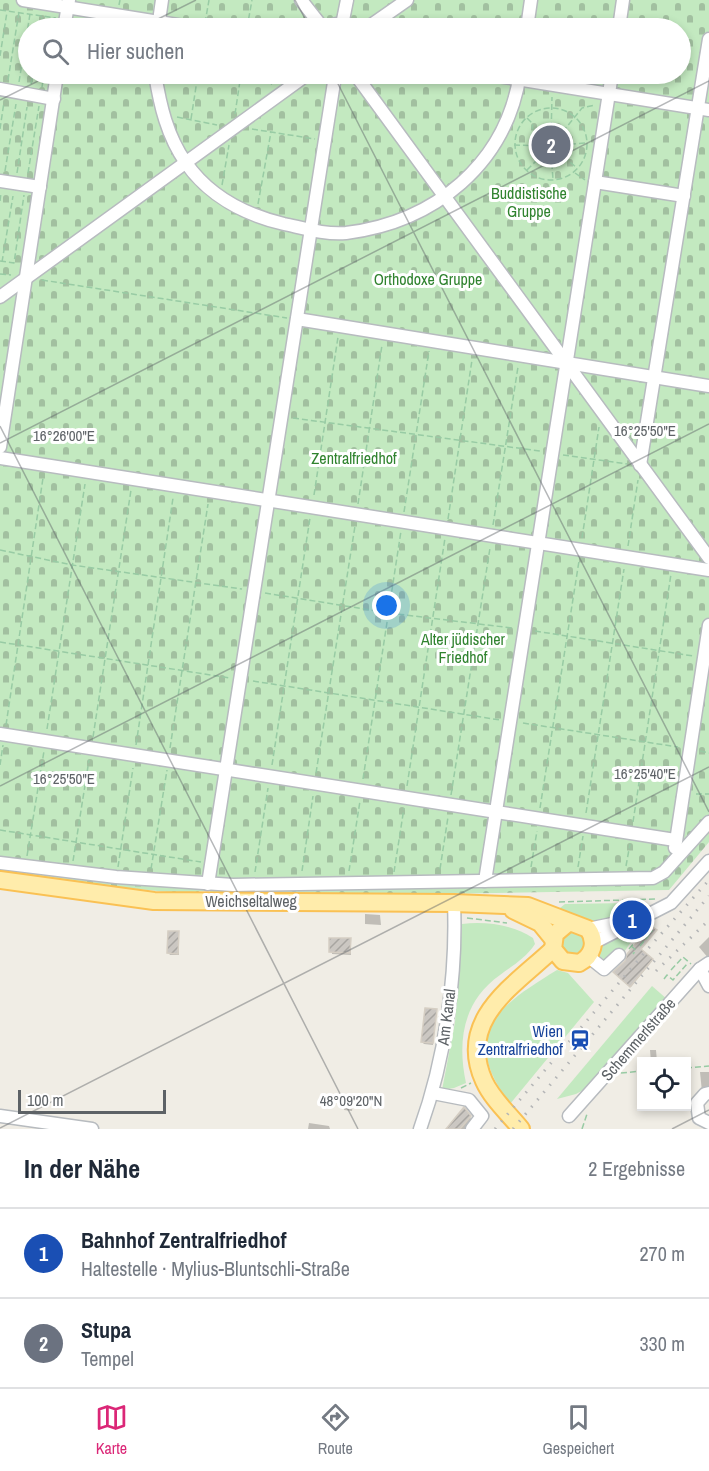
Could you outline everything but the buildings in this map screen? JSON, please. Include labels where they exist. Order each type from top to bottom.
[{"type":"main road","name":"Weichseltalweg","points":[[0,880],[154,901],[454,910],[528,906],[568,923],[575,923],[590,943]]},
{"type":"main road","name":"Weichseltalweg","points":[[504,906],[540,923],[556,950]]},
{"type":"main road","points":[[521,1129],[489,1089],[477,1056],[480,1030],[484,1017],[499,997],[556,950],[558,929],[568,923]]},
{"type":"main road","points":[[556,950],[579,963],[590,943]]},
{"type":"street","points":[[23,0],[64,14],[96,18]]},
{"type":"street","points":[[160,18],[162,0]]},
{"type":"street","points":[[301,0],[315,18]]},
{"type":"street","points":[[347,0],[347,18]]},
{"type":"street","points":[[381,18],[407,0]]},
{"type":"street","points":[[528,18],[531,0]]},
{"type":"street","points":[[620,18],[623,0]]},
{"type":"street","points":[[640,465],[684,196],[704,109],[709,39]]},
{"type":"street","points":[[0,447],[56,84]]},
{"type":"street","points":[[157,84],[162,114],[186,163],[220,198],[256,216],[311,230],[345,233],[402,221],[447,197],[472,172],[503,131],[515,99],[518,84]]},
{"type":"street","points":[[0,297],[294,84]]},
{"type":"street","points":[[208,884],[325,141],[330,84]]},
{"type":"street","points":[[363,84],[709,558]]},
{"type":"street","points":[[553,84],[608,97],[704,109]]},
{"type":"street","points":[[485,880],[610,84]]},
{"type":"street","points":[[13,91],[54,99]]},
{"type":"street","points":[[6,182],[40,186]]},
{"type":"street","points":[[595,182],[684,196]]},
{"type":"street","points":[[297,319],[709,386]]},
{"type":"street","points":[[0,458],[709,570]]},
{"type":"street","points":[[677,858],[675,840],[709,625]]},
{"type":"street","points":[[2,735],[675,840]]},
{"type":"street","points":[[0,863],[116,877],[208,884],[652,878],[664,872],[709,822]]},
{"type":"street","points":[[619,955],[604,969],[590,943],[632,920],[671,903],[709,861]]},
{"type":"street","name":"Am Kanal","points":[[420,1129],[434,1092],[444,1040],[454,910]]},
{"type":"street","points":[[705,966],[709,986]]},
{"type":"street","name":"Schemmerlstraße","points":[[569,1116],[705,966]]},
{"type":"street","points":[[434,1092],[469,1100],[482,1116],[472,1129]]},
{"type":"street","points":[[709,1094],[705,1094],[697,1103],[699,1118],[709,1123]]},
{"type":"street","points":[[0,1116],[92,1129]]},
{"type":"path","points":[[206,18],[209,0]]},
{"type":"path","points":[[249,18],[252,0]]},
{"type":"path","points":[[0,10],[42,16],[64,14]]},
{"type":"path","points":[[0,56],[7,11]]},
{"type":"path","points":[[19,12],[19,18]]},
{"type":"path","points":[[29,18],[30,14]]},
{"type":"path","points":[[2,262],[18,25]]},
{"type":"path","points":[[0,129],[18,68]]},
{"type":"path","points":[[191,119],[196,84]]},
{"type":"path","points":[[272,84],[279,95]]},
{"type":"path","points":[[0,201],[6,182],[13,91]]},
{"type":"path","points":[[557,139],[582,108],[608,97]]},
{"type":"path","points":[[550,108],[551,137]]},
{"type":"path","points":[[550,108],[567,112],[575,117],[581,124],[587,143],[586,152],[578,168],[568,176],[553,180],[534,177],[526,171],[516,154],[514,145],[519,125],[526,117],[533,112],[550,108]]},
{"type":"path","points":[[162,114],[234,128],[325,141]]},
{"type":"path","points":[[526,117],[545,140]]},
{"type":"path","points":[[550,128],[562,132],[568,145],[563,156],[551,162],[539,158],[533,146],[539,134],[550,128]]},
{"type":"path","points":[[256,216],[271,132]]},
{"type":"path","points":[[545,152],[543,146],[545,140],[551,137],[557,139],[560,146]]},
{"type":"path","points":[[560,146],[587,143]]},
{"type":"path","points":[[514,145],[543,146]]},
{"type":"path","points":[[545,152],[552,154],[560,146]]},
{"type":"path","points":[[557,151],[578,168]]},
{"type":"path","points":[[526,171],[545,152]]},
{"type":"path","points":[[552,154],[553,180]]},
{"type":"path","points":[[0,274],[297,319]]},
{"type":"path","points":[[253,885],[340,326]]},
{"type":"path","points":[[300,884],[384,333]]},
{"type":"path","points":[[347,883],[430,341]]},
{"type":"path","points":[[393,881],[474,348]]},
{"type":"path","points":[[438,882],[520,355]]},
{"type":"path","points":[[529,880],[602,412]]},
{"type":"path","points":[[281,417],[640,465],[576,879]]},
{"type":"path","points":[[0,765],[2,735],[45,465]]},
{"type":"path","points":[[26,866],[87,471]]},
{"type":"path","points":[[72,871],[132,478]]},
{"type":"path","points":[[116,877],[175,485]]},
{"type":"path","points":[[150,879],[210,491]]},
{"type":"path","points":[[0,550],[31,558],[161,579],[254,591],[389,613],[524,629],[704,658]]},
{"type":"path","points":[[624,879],[673,564]]},
{"type":"path","points":[[0,642],[690,749]]},
{"type":"path","points":[[683,794],[709,794]]},
{"type":"path","points":[[0,830],[211,863]]},
{"type":"path","points":[[549,913],[561,900],[656,898]]},
{"type":"path","points":[[454,910],[514,926]]},
{"type":"path","points":[[619,955],[623,956],[648,927]]},
{"type":"path","points":[[640,946],[649,935]]},
{"type":"path","points":[[631,946],[636,950],[633,954]]},
{"type":"path","points":[[671,970],[682,957],[686,960]]},
{"type":"path","points":[[664,979],[667,975],[673,980],[688,962]]},
{"type":"path","points":[[691,1068],[709,1066]]},
{"type":"path","points":[[621,1073],[637,1071]]},
{"type":"path","points":[[467,1085],[471,1083]]},
{"type":"green space","name":"Zentralfriedhof","points":[[0,0],[709,0],[709,842],[669,890],[254,897],[211,896],[210,891],[199,891],[197,895],[0,875]]},
{"type":"green space","points":[[626,903],[630,906],[619,912],[620,915],[593,924],[555,912],[565,904]]},
{"type":"green space","points":[[480,923],[508,927],[533,938],[535,944],[523,958],[488,985],[478,997],[466,1023],[463,1037],[462,1052],[466,1083],[442,1090],[455,1022],[462,924]]},
{"type":"green space","points":[[567,929],[586,934],[587,954],[563,956],[559,937]]},
{"type":"green space","points":[[638,932],[622,955],[606,961],[599,956],[604,942]]},
{"type":"green space","points":[[557,970],[568,973],[594,1002],[510,1104],[495,1080],[487,1059],[486,1040],[492,1024],[502,1010],[517,996]]},
{"type":"green space","points":[[652,986],[668,1000],[587,1088],[576,1094],[557,1099]]},
{"type":"railway","points":[[495,1129],[709,880]]},
{"type":"railway","points":[[513,1129],[709,896]]},
{"type":"railway","points":[[656,971],[709,920]]},
{"type":"place","name":"Stupa","points":[[551,145]]},
{"type":"place","name":"Bahnhof Zentralfriedhof","points":[[632,920]]},
{"type":"place","name":"Wien Zentralfriedhof","points":[[580,1040]]},
{"type":"park label","name":"Buddistische Gruppe","points":[[529,202]]},
{"type":"park label","name":"Orthodoxe Gruppe","points":[[428,279]]},
{"type":"park label","name":"Alter jüdischer Friedhof","points":[[463,648]]}]
